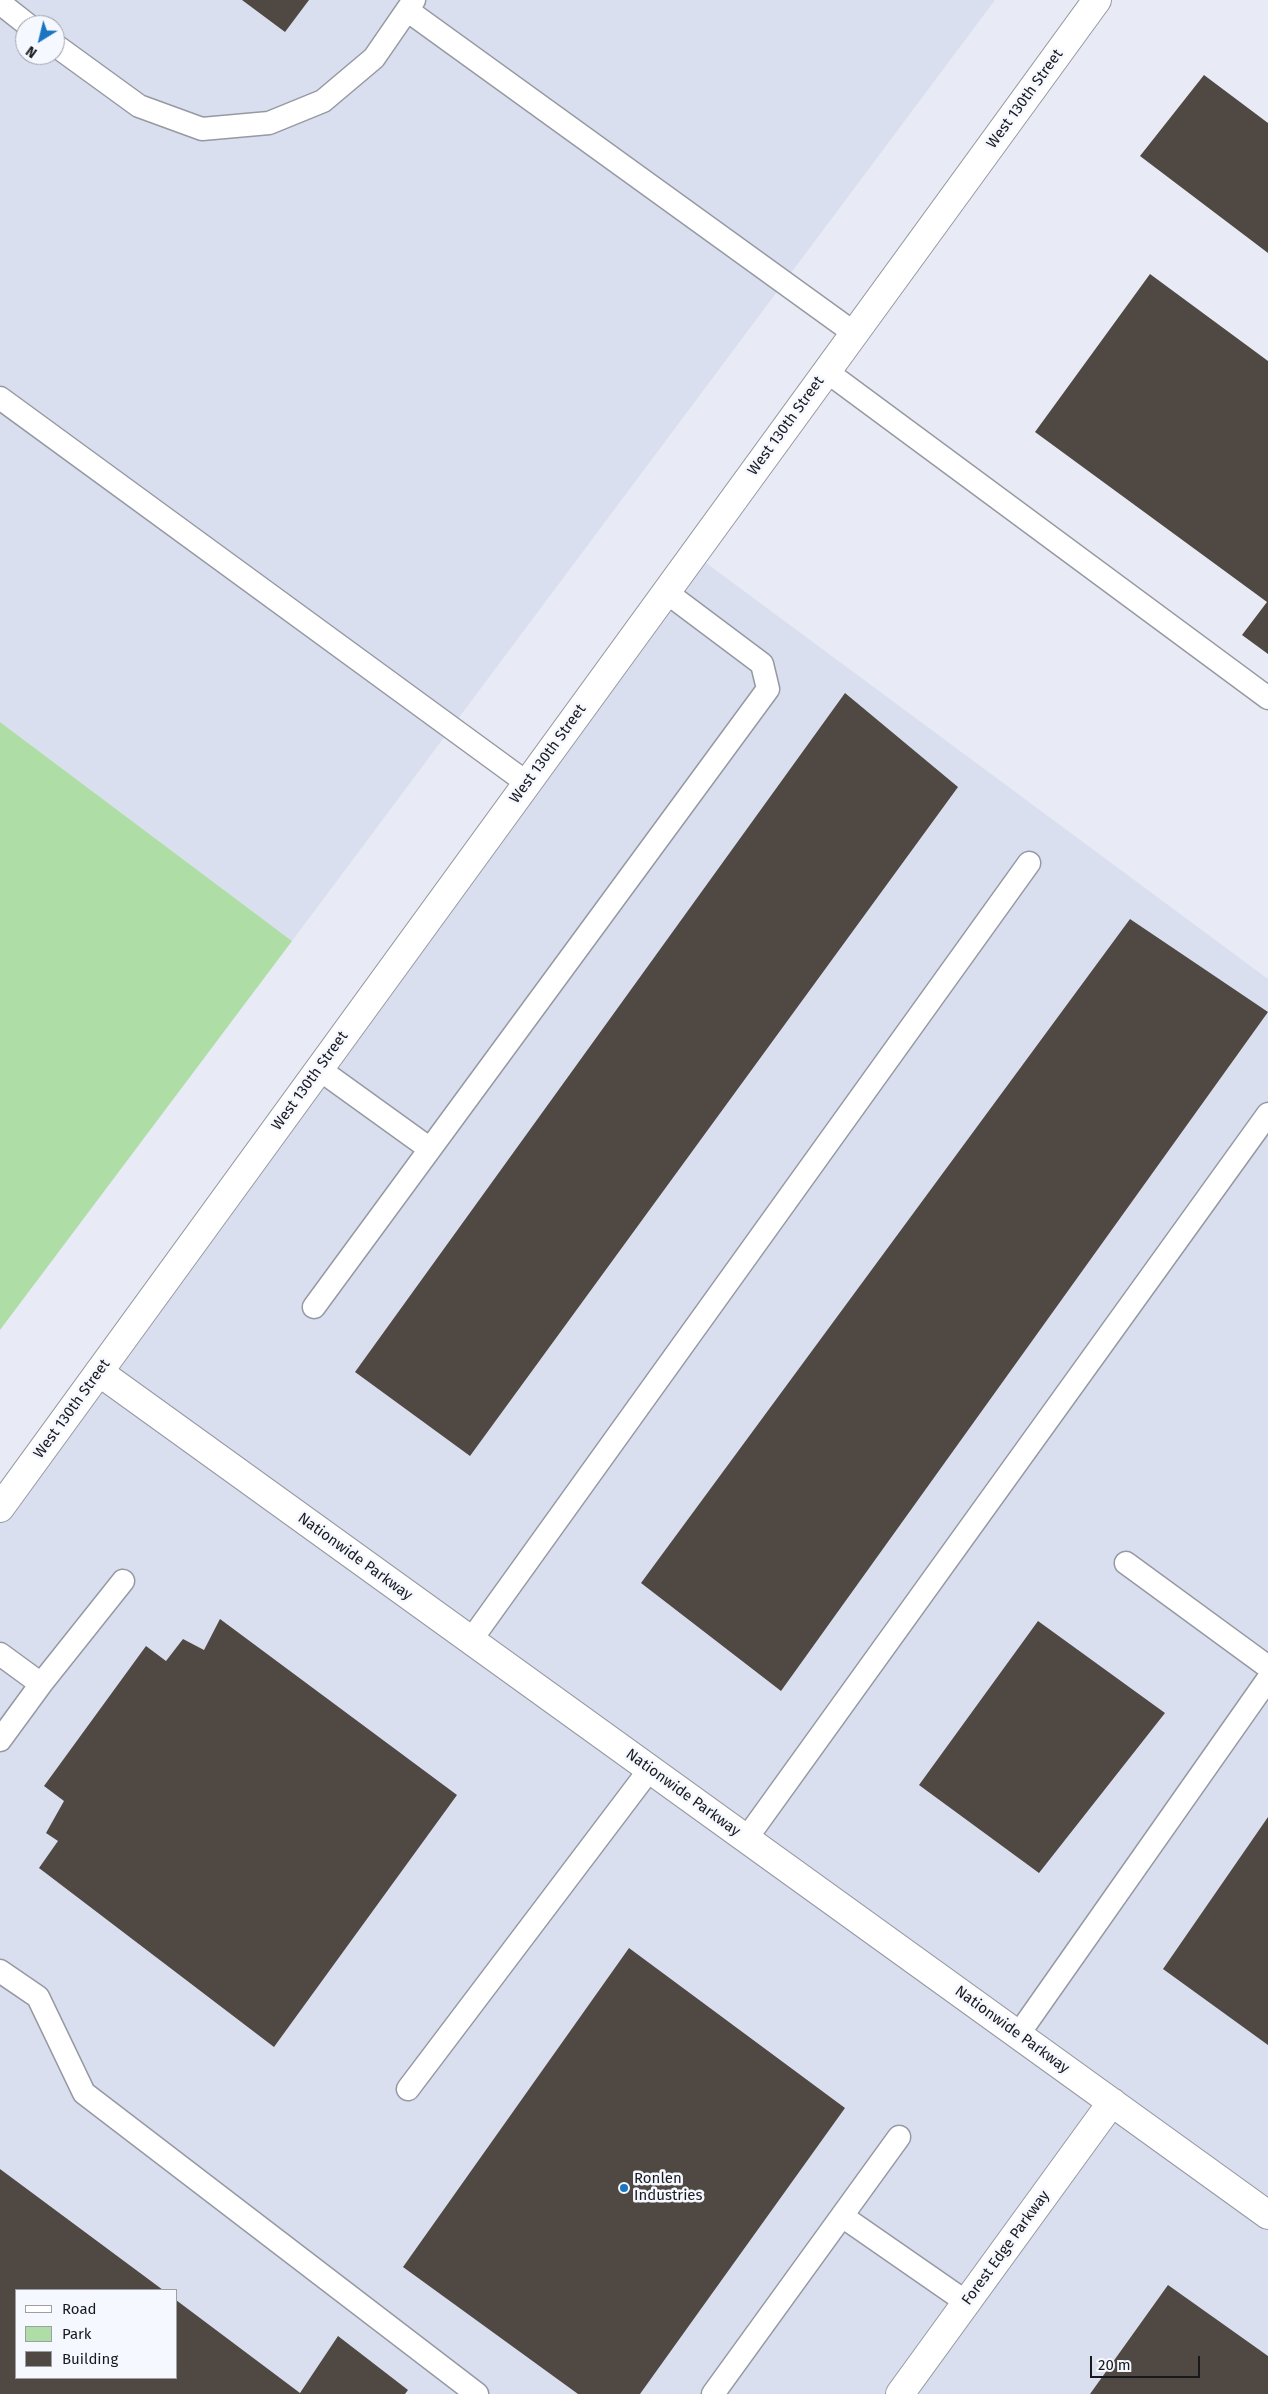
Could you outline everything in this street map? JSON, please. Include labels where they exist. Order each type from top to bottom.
[{"type":"main road","name":"West 130th Street","points":[[0,1508],[1096,0]]},
{"type":"main road","name":"Nationwide Parkway","points":[[99,1372],[1268,2215]]},
{"type":"main road","name":"Forest Edge Parkway","points":[[900,2394],[1112,2102]]},
{"type":"lane","points":[[0,3],[15,15]]},
{"type":"lane","points":[[65,52],[139,106],[202,129],[269,123],[323,101],[374,58],[410,5],[854,333]]},
{"type":"lane","points":[[826,371],[1268,698]]},
{"type":"lane","points":[[0,398],[527,783]]},
{"type":"lane","points":[[314,1307],[768,689],[762,664],[666,592]]},
{"type":"lane","points":[[471,1640],[1029,862]]},
{"type":"lane","points":[[319,1069],[430,1149]]},
{"type":"lane","points":[[746,1839],[1268,1114]]},
{"type":"lane","points":[[1126,1563],[1268,1667]]},
{"type":"lane","points":[[0,1740],[41,1684],[123,1581]]},
{"type":"lane","points":[[0,1654],[41,1684]]},
{"type":"lane","points":[[1018,2035],[1268,1679]]},
{"type":"lane","points":[[408,2089],[650,1769]]},
{"type":"lane","points":[[0,1971],[38,1997],[84,2093],[477,2394]]},
{"type":"lane","points":[[712,2394],[899,2137]]},
{"type":"lane","points":[[842,2216],[966,2302]]},
{"type":"shaded area","points":[[0,0],[995,0],[292,941],[0,722]]},
{"type":"shaded area","points":[[694,554],[1268,979],[1268,2394],[0,2394],[0,1513]]},
{"type":"green space","points":[[0,722],[292,941],[0,1330]]},
{"type":"building","points":[[242,0],[309,0],[285,32]]},
{"type":"building","points":[[1204,75],[1268,123],[1268,253],[1140,156]]},
{"type":"building","points":[[1150,274],[1268,361],[1268,654],[1242,635],[1267,602],[1035,432]]},
{"type":"building","points":[[845,693],[958,787],[470,1456],[355,1372]]},
{"type":"building","points":[[1130,919],[1268,1012],[781,1691],[641,1583]]},
{"type":"building","points":[[220,1619],[457,1795],[274,2047],[39,1868],[58,1841],[46,1833],[64,1801],[44,1786],[146,1646],[166,1661],[183,1639],[204,1650]]},
{"type":"building","points":[[1038,1621],[1165,1713],[1039,1873],[919,1785]]},
{"type":"building","points":[[1268,1817],[1268,2045],[1163,1969]]},
{"type":"building","name":"Ronlen Industries","points":[[629,1948],[845,2108],[640,2394],[578,2394],[403,2267]]},
{"type":"building","points":[[0,2169],[162,2289],[15,2289],[15,2379],[178,2379],[178,2302],[300,2393],[338,2336],[408,2390],[405,2394],[0,2394]]},
{"type":"building","points":[[1168,2285],[1268,2356],[1268,2394],[1090,2394]]},
{"type":"place","name":"Ronlen Industries","points":[[624,2188]]}]
